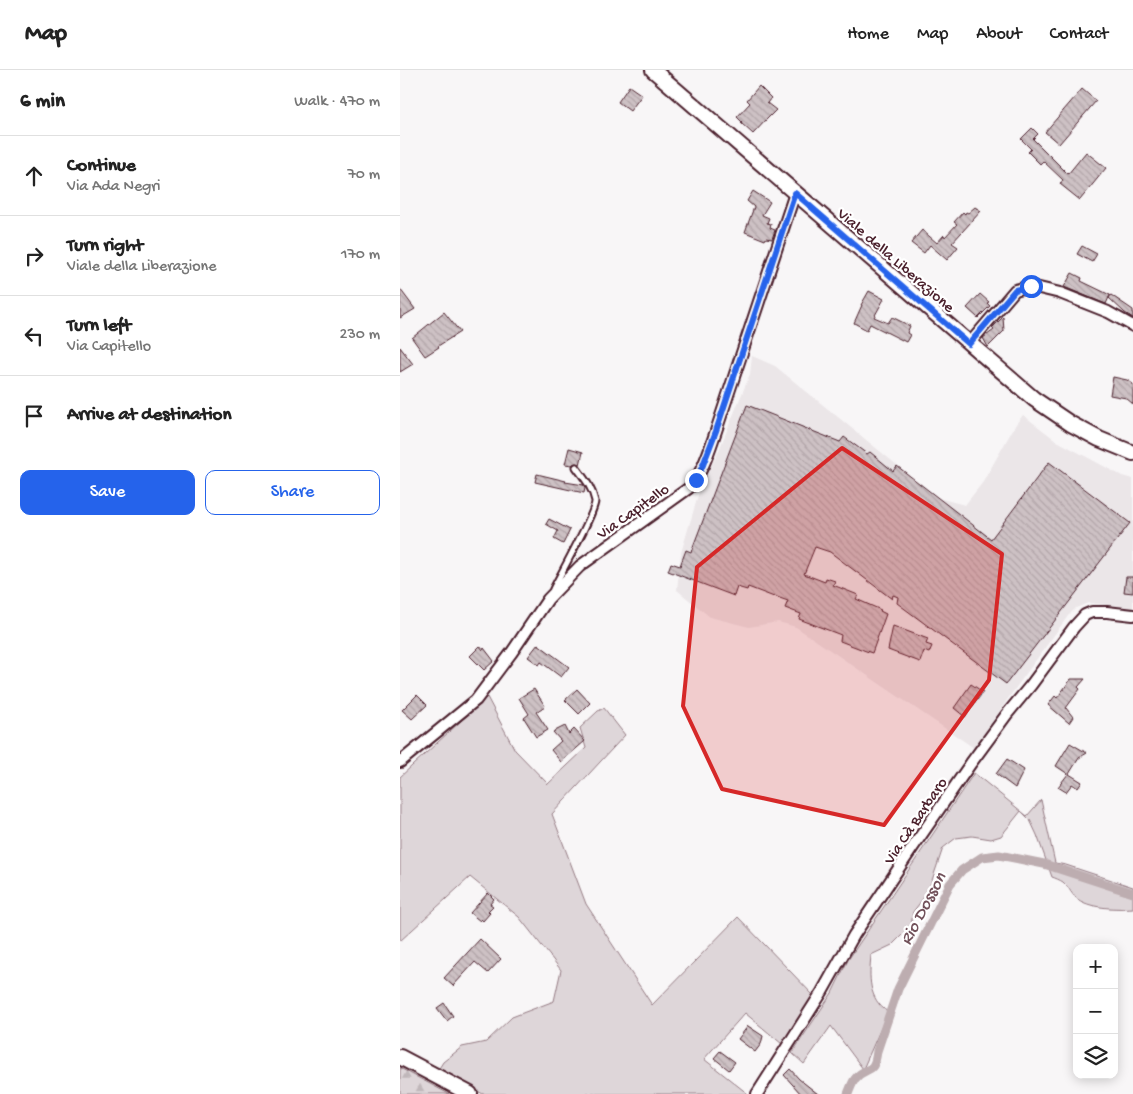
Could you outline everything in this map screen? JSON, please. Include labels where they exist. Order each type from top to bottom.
[{"type":"street","name":"Viale della Liberazione","points":[[653,70],[1034,399],[1071,424],[1133,453]]},
{"type":"street","name":"Via Capitello","points":[[400,762],[476,700],[548,599],[580,566],[689,488],[696,480],[716,431],[795,193]]},
{"type":"street","points":[[969,344],[1015,290],[1031,286],[1060,293],[1108,312],[1133,326]]},
{"type":"street","name":"Via Cà Barbaro","points":[[757,1094],[822,992],[854,935],[913,847],[971,763],[1074,627],[1085,615],[1092,612],[1133,615]]},
{"type":"street","points":[[400,1057],[470,1094]]},
{"type":"lane","points":[[548,599],[585,528],[595,503],[590,485],[576,467]]},
{"type":"highlighted area","points":[[842,448],[1002,554],[989,680],[884,825],[722,789],[683,706],[697,567]]},
{"type":"shaded area","points":[[752,356],[775,366],[913,478],[916,485],[934,497],[965,505],[983,482],[1023,415],[1057,441],[1122,476],[1133,479],[1133,608],[1088,603],[1076,608],[1068,616],[974,748],[796,627],[778,622],[749,627],[710,617],[677,590],[681,553],[702,482],[719,450],[750,374]]},
{"type":"green space","points":[[487,697],[515,750],[548,784],[586,748],[580,728],[598,711],[604,708],[625,735],[552,814],[586,904],[652,1005],[738,917],[814,996],[782,1044],[745,1013],[704,1059],[748,1094],[483,1094],[438,1070],[443,1062],[462,1047],[486,1042],[512,1017],[554,1001],[561,970],[519,917],[470,877],[400,941],[400,777]]},
{"type":"green space","points":[[974,773],[1021,811],[1001,836],[991,839],[972,836],[956,838],[943,848],[928,892],[913,912],[911,926],[892,945],[871,955],[870,979],[873,994],[881,1007],[888,1012],[863,1069],[831,1026],[804,1064],[792,1053],[832,993],[848,960]]},
{"type":"green space","points":[[1041,800],[1055,863],[1133,887],[1133,908],[1095,906],[1075,897],[1063,882],[1052,877],[1037,835],[1030,820],[1022,812],[1027,816]]},
{"type":"green space","points":[[400,1068],[449,1094],[400,1094]]},
{"type":"building","points":[[629,86],[642,95],[630,111],[618,102]]},
{"type":"building","points":[[759,86],[771,98],[767,103],[776,110],[753,134],[737,117],[750,103],[747,100]]},
{"type":"building","points":[[1082,89],[1096,101],[1059,144],[1045,132]]},
{"type":"building","points":[[1032,128],[1038,134],[1033,139],[1068,174],[1086,152],[1106,168],[1080,200],[1060,184],[1063,180],[1043,161],[1040,164],[1028,152],[1031,149],[1021,139]]},
{"type":"building","points":[[753,191],[770,202],[762,215],[769,218],[767,223],[771,224],[770,228],[775,230],[772,239],[766,238],[765,240],[745,232],[754,207],[747,201]]},
{"type":"building","points":[[975,207],[981,211],[952,243],[958,247],[947,260],[930,245],[924,253],[911,243],[922,230],[937,243],[957,224],[954,222],[963,212],[965,214],[966,212],[968,213]]},
{"type":"building","points":[[1082,246],[1097,254],[1092,262],[1077,254]]},
{"type":"building","points":[[1072,273],[1082,278],[1081,281],[1110,295],[1106,304],[1064,287]]},
{"type":"building","points":[[400,289],[415,309],[400,318]]},
{"type":"building","points":[[869,291],[884,299],[874,317],[888,323],[892,317],[910,326],[907,333],[910,335],[906,342],[870,324],[867,330],[854,323]]},
{"type":"building","points":[[980,294],[989,302],[987,303],[990,306],[978,318],[967,308]]},
{"type":"building","points":[[1111,295],[1133,310],[1133,318],[1109,298]]},
{"type":"building","points":[[444,312],[460,332],[425,356],[412,338]]},
{"type":"building","points":[[1003,317],[1004,331],[988,347],[983,338],[994,330],[992,328]]},
{"type":"building","points":[[400,347],[413,364],[400,372]]},
{"type":"building","points":[[1113,377],[1127,380],[1133,384],[1133,404],[1126,398],[1110,395]]},
{"type":"building","points":[[747,405],[840,442],[844,437],[867,454],[870,452],[893,471],[897,466],[991,539],[1049,462],[1130,523],[1006,684],[897,603],[898,597],[893,595],[892,599],[830,552],[815,547],[804,574],[825,582],[826,578],[835,581],[833,585],[858,595],[856,599],[886,614],[872,653],[840,641],[841,635],[799,619],[801,614],[785,608],[788,601],[748,587],[747,590],[737,587],[734,596],[668,571],[671,563],[680,566],[686,550],[691,552]]},
{"type":"building","points":[[569,448],[583,452],[580,465],[576,463],[572,465],[565,464]]},
{"type":"building","points":[[537,474],[584,485],[584,493],[535,482]]},
{"type":"building","points":[[549,519],[570,530],[563,544],[554,539],[558,531],[546,524]]},
{"type":"building","points":[[1126,577],[1133,577],[1133,593],[1124,592]]},
{"type":"building","points":[[893,626],[928,639],[926,644],[932,646],[929,653],[924,651],[920,662],[888,650]]},
{"type":"building","points":[[538,644],[569,667],[561,677],[541,662],[539,665],[528,657]]},
{"type":"building","points":[[480,646],[483,650],[484,648],[494,661],[484,670],[470,656]]},
{"type":"building","points":[[1071,679],[1085,679],[1066,708],[1073,717],[1069,723],[1048,705],[1055,696],[1057,698]]},
{"type":"building","points":[[971,684],[983,692],[965,717],[954,708]]},
{"type":"building","points":[[534,689],[545,706],[536,712],[548,730],[536,737],[524,718],[529,714],[519,698]]},
{"type":"building","points":[[577,689],[590,703],[579,714],[565,700]]},
{"type":"building","points":[[417,695],[427,705],[412,719],[402,710]]},
{"type":"building","points":[[565,726],[569,734],[574,729],[585,741],[561,762],[551,750],[561,741],[553,732]]},
{"type":"building","points":[[1070,743],[1087,753],[1079,758],[1069,774],[1082,782],[1078,788],[1072,784],[1066,792],[1058,787],[1068,774],[1056,766]]},
{"type":"building","points":[[1007,759],[1024,770],[1015,788],[996,774]]},
{"type":"building","points":[[488,893],[494,899],[490,904],[493,906],[488,911],[490,913],[483,921],[481,919],[480,921],[470,913]]},
{"type":"building","points":[[480,939],[501,959],[488,973],[475,962],[453,986],[444,978]]},
{"type":"building","points":[[444,1003],[453,1016],[447,1021],[437,1008]]},
{"type":"building","points":[[748,1026],[763,1036],[761,1044],[755,1052],[738,1039]]},
{"type":"building","points":[[720,1051],[735,1062],[729,1070],[714,1058]]},
{"type":"building","points":[[790,1069],[818,1094],[801,1094],[784,1075]]},
{"type":"waterway","name":"Rio Dosson","points":[[848,1094],[855,1079],[874,1064],[898,989],[950,884],[962,870],[982,857],[999,855],[1044,864],[1133,893]]},
{"type":"route","points":[[696,480],[716,431],[795,193],[969,344],[1015,290],[1031,286]]}]
